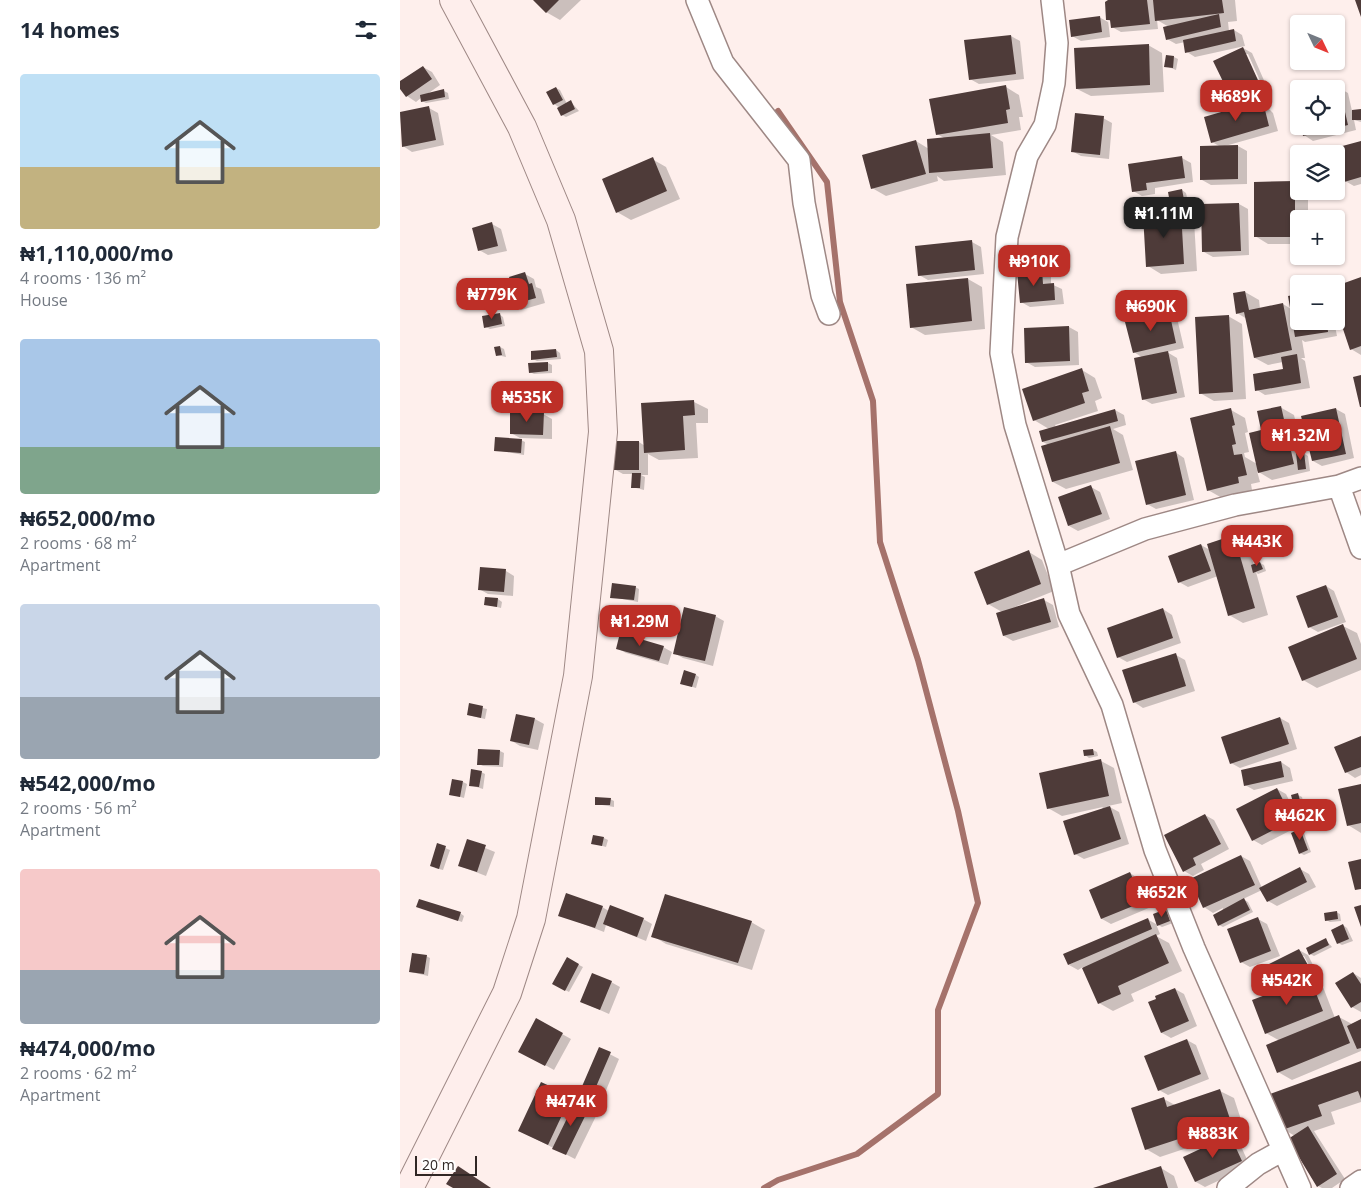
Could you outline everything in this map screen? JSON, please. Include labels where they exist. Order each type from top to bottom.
[{"type":"main road","points":[[409,1188],[507,993],[531,919],[578,676],[603,432],[599,351],[561,220],[522,128],[454,0]]},
{"type":"street","points":[[698,0],[723,63],[799,160],[804,203],[822,295],[829,314]]},
{"type":"street","points":[[1052,0],[1057,43],[1054,83],[1045,125],[1027,156],[1007,237],[1001,353],[1015,425],[1058,565],[1069,614],[1112,705],[1155,850],[1194,948],[1300,1188]]},
{"type":"street","points":[[1058,565],[1145,529],[1235,505],[1338,486],[1361,478]]},
{"type":"street","points":[[1338,486],[1361,548]]},
{"type":"street","points":[[1228,1188],[1258,1164],[1283,1150]]},
{"type":"street","points":[[1351,1188],[1361,1181]]},
{"type":"building","points":[[533,0],[559,0],[546,13]]},
{"type":"building","points":[[1108,0],[1147,0],[1150,24],[1111,28],[1110,20],[1106,20],[1105,2]]},
{"type":"building","points":[[1153,0],[1222,0],[1224,13],[1155,21]]},
{"type":"building","points":[[1355,0],[1361,0],[1361,17]]},
{"type":"building","points":[[1219,14],[1221,27],[1166,40],[1163,27]]},
{"type":"building","points":[[1100,16],[1102,32],[1071,37],[1069,20]]},
{"type":"building","points":[[1234,29],[1236,41],[1185,53],[1183,40]]},
{"type":"building","points":[[1011,35],[1016,74],[969,80],[964,40]]},
{"type":"building","points":[[1149,44],[1150,85],[1076,89],[1074,48]]},
{"type":"building","points":[[1243,47],[1262,89],[1233,102],[1213,61]]},
{"type":"building","points":[[1166,55],[1174,56],[1173,68],[1164,67]]},
{"type":"building","points":[[423,66],[432,79],[406,97],[400,89],[400,81]]},
{"type":"building","points":[[1006,85],[1010,109],[1006,110],[1008,123],[936,135],[929,99]]},
{"type":"building","points":[[556,87],[563,100],[553,105],[546,92]]},
{"type":"building","points":[[444,89],[445,97],[421,102],[420,95]]},
{"type":"building","points":[[571,100],[575,109],[561,116],[557,108]]},
{"type":"building","points":[[1259,101],[1260,107],[1264,106],[1269,126],[1211,143],[1204,117]]},
{"type":"building","points":[[429,106],[436,140],[402,147],[400,112]]},
{"type":"building","points":[[1361,109],[1361,120],[1352,120],[1352,110]]},
{"type":"building","points":[[1345,112],[1348,125],[1345,126]]},
{"type":"building","points":[[1075,113],[1104,116],[1100,155],[1071,152]]},
{"type":"building","points":[[990,133],[993,168],[929,173],[927,139]]},
{"type":"building","points":[[916,140],[926,174],[871,189],[862,155]]},
{"type":"building","points":[[1361,141],[1361,177],[1345,182],[1345,145]]},
{"type":"building","points":[[1238,145],[1238,179],[1200,180],[1200,146]]},
{"type":"building","points":[[1182,156],[1185,178],[1146,183],[1147,190],[1132,192],[1128,164]]},
{"type":"building","points":[[653,157],[667,191],[616,213],[602,179]]},
{"type":"building","points":[[1290,181],[1290,200],[1295,200],[1295,210],[1290,210],[1290,237],[1254,237],[1254,182]]},
{"type":"building","points":[[1182,189],[1184,200],[1170,203],[1168,192]]},
{"type":"building","points":[[1239,203],[1241,251],[1202,252],[1201,204]]},
{"type":"building","points":[[1181,211],[1184,264],[1146,267],[1143,214]]},
{"type":"building","points":[[492,222],[498,246],[478,251],[472,228]]},
{"type":"building","points":[[972,240],[975,270],[918,276],[915,246]]},
{"type":"building","points":[[1042,270],[1043,284],[1054,283],[1055,300],[1020,303],[1017,272]]},
{"type":"building","points":[[525,272],[529,284],[532,283],[536,298],[511,305],[507,290],[513,289],[509,277]]},
{"type":"building","points":[[1361,277],[1361,346],[1350,350],[1343,330],[1345,330],[1345,283]]},
{"type":"building","points":[[968,278],[972,321],[910,328],[906,284]]},
{"type":"building","points":[[495,283],[500,304],[487,308],[481,287]]},
{"type":"building","points":[[1245,291],[1249,310],[1283,303],[1292,350],[1254,358],[1244,312],[1236,314],[1233,293]]},
{"type":"building","points":[[1169,311],[1176,343],[1133,353],[1125,322]]},
{"type":"building","points":[[500,313],[502,324],[484,328],[482,316]]},
{"type":"building","points":[[1229,315],[1233,392],[1199,394],[1195,317]]},
{"type":"building","points":[[1069,326],[1070,361],[1025,363],[1024,328]]},
{"type":"building","points":[[1294,330],[1328,330],[1328,332],[1295,337]]},
{"type":"building","points":[[500,346],[502,355],[496,356],[494,347]]},
{"type":"building","points":[[556,349],[557,357],[531,360],[531,351]]},
{"type":"building","points":[[1168,351],[1177,393],[1142,400],[1134,358]]},
{"type":"building","points":[[1297,354],[1301,383],[1255,391],[1253,374],[1283,369],[1281,357]]},
{"type":"building","points":[[548,362],[548,371],[529,373],[528,363]]},
{"type":"building","points":[[1082,368],[1089,391],[1082,393],[1085,403],[1033,421],[1022,389]]},
{"type":"building","points":[[1361,375],[1361,407],[1360,407],[1353,377]]},
{"type":"building","points":[[694,400],[695,415],[683,416],[685,450],[644,453],[641,403]]},
{"type":"building","points":[[1281,406],[1294,464],[1258,473],[1249,433],[1261,430],[1257,411]]},
{"type":"building","points":[[1231,408],[1235,425],[1232,426],[1236,444],[1232,445],[1234,455],[1242,454],[1247,475],[1238,477],[1239,483],[1207,491],[1190,418]]},
{"type":"building","points":[[1336,408],[1346,454],[1312,461],[1301,416]]},
{"type":"building","points":[[1115,409],[1118,421],[1042,442],[1039,431]]},
{"type":"building","points":[[510,412],[544,412],[543,435],[510,434]]},
{"type":"building","points":[[1110,426],[1120,463],[1052,482],[1041,446]]},
{"type":"building","points":[[495,437],[522,439],[521,453],[494,451]]},
{"type":"building","points":[[613,441],[639,441],[639,470],[612,470]]},
{"type":"building","points":[[1176,451],[1186,495],[1146,505],[1135,461]]},
{"type":"building","points":[[1304,452],[1306,469],[1298,470],[1296,453]]},
{"type":"building","points":[[632,473],[641,473],[640,488],[631,488]]},
{"type":"building","points":[[1091,485],[1102,514],[1068,526],[1058,497]]},
{"type":"building","points":[[1234,535],[1255,608],[1228,616],[1207,544]]},
{"type":"building","points":[[1201,544],[1211,571],[1178,583],[1168,556]]},
{"type":"building","points":[[1029,550],[1041,584],[987,605],[974,572]]},
{"type":"building","points":[[1260,562],[1263,569],[1253,573],[1251,565]]},
{"type":"building","points":[[480,567],[506,569],[504,592],[478,590]]},
{"type":"building","points":[[612,583],[636,586],[634,600],[610,598]]},
{"type":"building","points":[[1326,585],[1338,617],[1308,628],[1296,596]]},
{"type":"building","points":[[485,597],[498,598],[497,607],[484,605]]},
{"type":"building","points":[[1044,598],[1051,622],[1003,636],[996,613]]},
{"type":"building","points":[[684,607],[716,615],[705,661],[673,654]]},
{"type":"building","points":[[1163,608],[1173,638],[1117,658],[1107,628]]},
{"type":"building","points":[[1343,624],[1357,659],[1302,681],[1288,647]]},
{"type":"building","points":[[620,633],[664,646],[659,661],[616,649]]},
{"type":"building","points":[[1176,653],[1186,686],[1133,703],[1122,670]]},
{"type":"building","points":[[684,670],[696,674],[692,687],[680,684]]},
{"type":"building","points":[[469,703],[483,706],[481,718],[467,715]]},
{"type":"building","points":[[516,714],[535,718],[529,745],[510,741]]},
{"type":"building","points":[[1280,717],[1289,744],[1230,764],[1221,737]]},
{"type":"building","points":[[1361,736],[1361,767],[1345,773],[1334,747]]},
{"type":"building","points":[[478,749],[500,750],[499,765],[477,765]]},
{"type":"building","points":[[1093,749],[1094,755],[1084,756],[1083,750]]},
{"type":"building","points":[[1101,759],[1109,796],[1047,809],[1039,773]]},
{"type":"building","points":[[1281,761],[1284,777],[1244,786],[1241,770]]},
{"type":"building","points":[[471,769],[482,771],[479,787],[469,786]]},
{"type":"building","points":[[452,779],[463,781],[460,797],[449,795]]},
{"type":"building","points":[[1361,784],[1361,823],[1347,826],[1338,789]]},
{"type":"building","points":[[1277,788],[1293,820],[1252,841],[1236,809]]},
{"type":"building","points":[[1298,793],[1303,812],[1296,814],[1291,795]]},
{"type":"building","points":[[595,797],[611,798],[610,805],[595,805]]},
{"type":"building","points":[[1110,806],[1121,839],[1074,855],[1063,821]]},
{"type":"building","points":[[1205,814],[1221,844],[1193,858],[1196,865],[1183,872],[1164,835]]},
{"type":"building","points":[[1300,829],[1308,850],[1299,854],[1291,833]]},
{"type":"building","points":[[593,835],[604,837],[602,846],[591,844]]},
{"type":"building","points":[[467,839],[486,845],[477,872],[458,866]]},
{"type":"building","points":[[437,843],[446,846],[439,869],[430,866]]},
{"type":"building","points":[[1241,855],[1255,885],[1203,908],[1190,879]]},
{"type":"building","points":[[1361,859],[1361,889],[1355,890],[1348,862]]},
{"type":"building","points":[[1300,867],[1307,882],[1267,902],[1259,888]]},
{"type":"building","points":[[1130,872],[1143,902],[1101,919],[1089,890]]},
{"type":"building","points":[[566,893],[603,906],[595,928],[558,916]]},
{"type":"building","points":[[665,894],[752,921],[738,963],[651,937]]},
{"type":"building","points":[[1244,898],[1250,910],[1218,926],[1213,915]]},
{"type":"building","points":[[419,899],[461,912],[458,921],[416,907]]},
{"type":"building","points":[[610,905],[644,918],[637,937],[603,924]]},
{"type":"building","points":[[1361,905],[1361,927],[1354,907]]},
{"type":"building","points":[[1166,909],[1170,921],[1157,926],[1153,914]]},
{"type":"building","points":[[1337,911],[1338,919],[1325,921],[1324,913]]},
{"type":"building","points":[[1258,917],[1271,951],[1240,963],[1227,929]]},
{"type":"building","points":[[1148,918],[1152,929],[1068,965],[1063,954]]},
{"type":"building","points":[[1343,924],[1349,939],[1337,944],[1331,930]]},
{"type":"building","points":[[1156,934],[1169,963],[1118,986],[1121,994],[1098,1004],[1082,968]]},
{"type":"building","points":[[1326,938],[1329,945],[1309,955],[1306,948]]},
{"type":"building","points":[[1299,949],[1309,967],[1265,990],[1255,971]]},
{"type":"building","points":[[412,953],[427,955],[424,974],[409,972]]},
{"type":"building","points":[[567,957],[579,964],[565,991],[552,984]]},
{"type":"building","points":[[1353,972],[1361,984],[1361,1002],[1351,1008],[1335,983]]},
{"type":"building","points":[[592,973],[612,981],[600,1010],[580,1002]]},
{"type":"building","points":[[1310,978],[1323,1011],[1265,1034],[1252,1000]]},
{"type":"building","points":[[1175,988],[1189,1021],[1161,1033],[1148,1002],[1156,999],[1155,996]]},
{"type":"building","points":[[1339,1015],[1350,1043],[1277,1073],[1266,1045]]},
{"type":"building","points":[[536,1018],[563,1033],[545,1066],[518,1052]]},
{"type":"building","points":[[1361,1019],[1361,1048],[1357,1049],[1347,1026]]},
{"type":"building","points":[[1187,1039],[1201,1074],[1158,1091],[1144,1056]]},
{"type":"building","points":[[599,1047],[611,1052],[592,1096],[580,1091]]},
{"type":"building","points":[[1361,1061],[1361,1099],[1358,1091],[1318,1105],[1322,1116],[1282,1130],[1270,1094]]},
{"type":"building","points":[[541,1082],[571,1096],[548,1145],[518,1131]]},
{"type":"building","points":[[1220,1089],[1231,1122],[1145,1150],[1131,1108],[1164,1097],[1167,1107]]},
{"type":"building","points":[[576,1100],[590,1106],[566,1155],[552,1149]]},
{"type":"building","points":[[1308,1126],[1337,1174],[1317,1187],[1288,1139]]},
{"type":"building","points":[[1230,1135],[1242,1161],[1195,1182],[1183,1157]]},
{"type":"building","points":[[458,1166],[491,1188],[453,1188],[446,1184]]},
{"type":"building","points":[[1161,1166],[1168,1188],[1093,1188]]},
{"type":"waterway","points":[[764,1188],[778,1180],[857,1154],[938,1094],[938,1010],[978,903],[958,811],[918,660],[880,542],[873,401],[840,302],[827,182],[778,111]]}]
